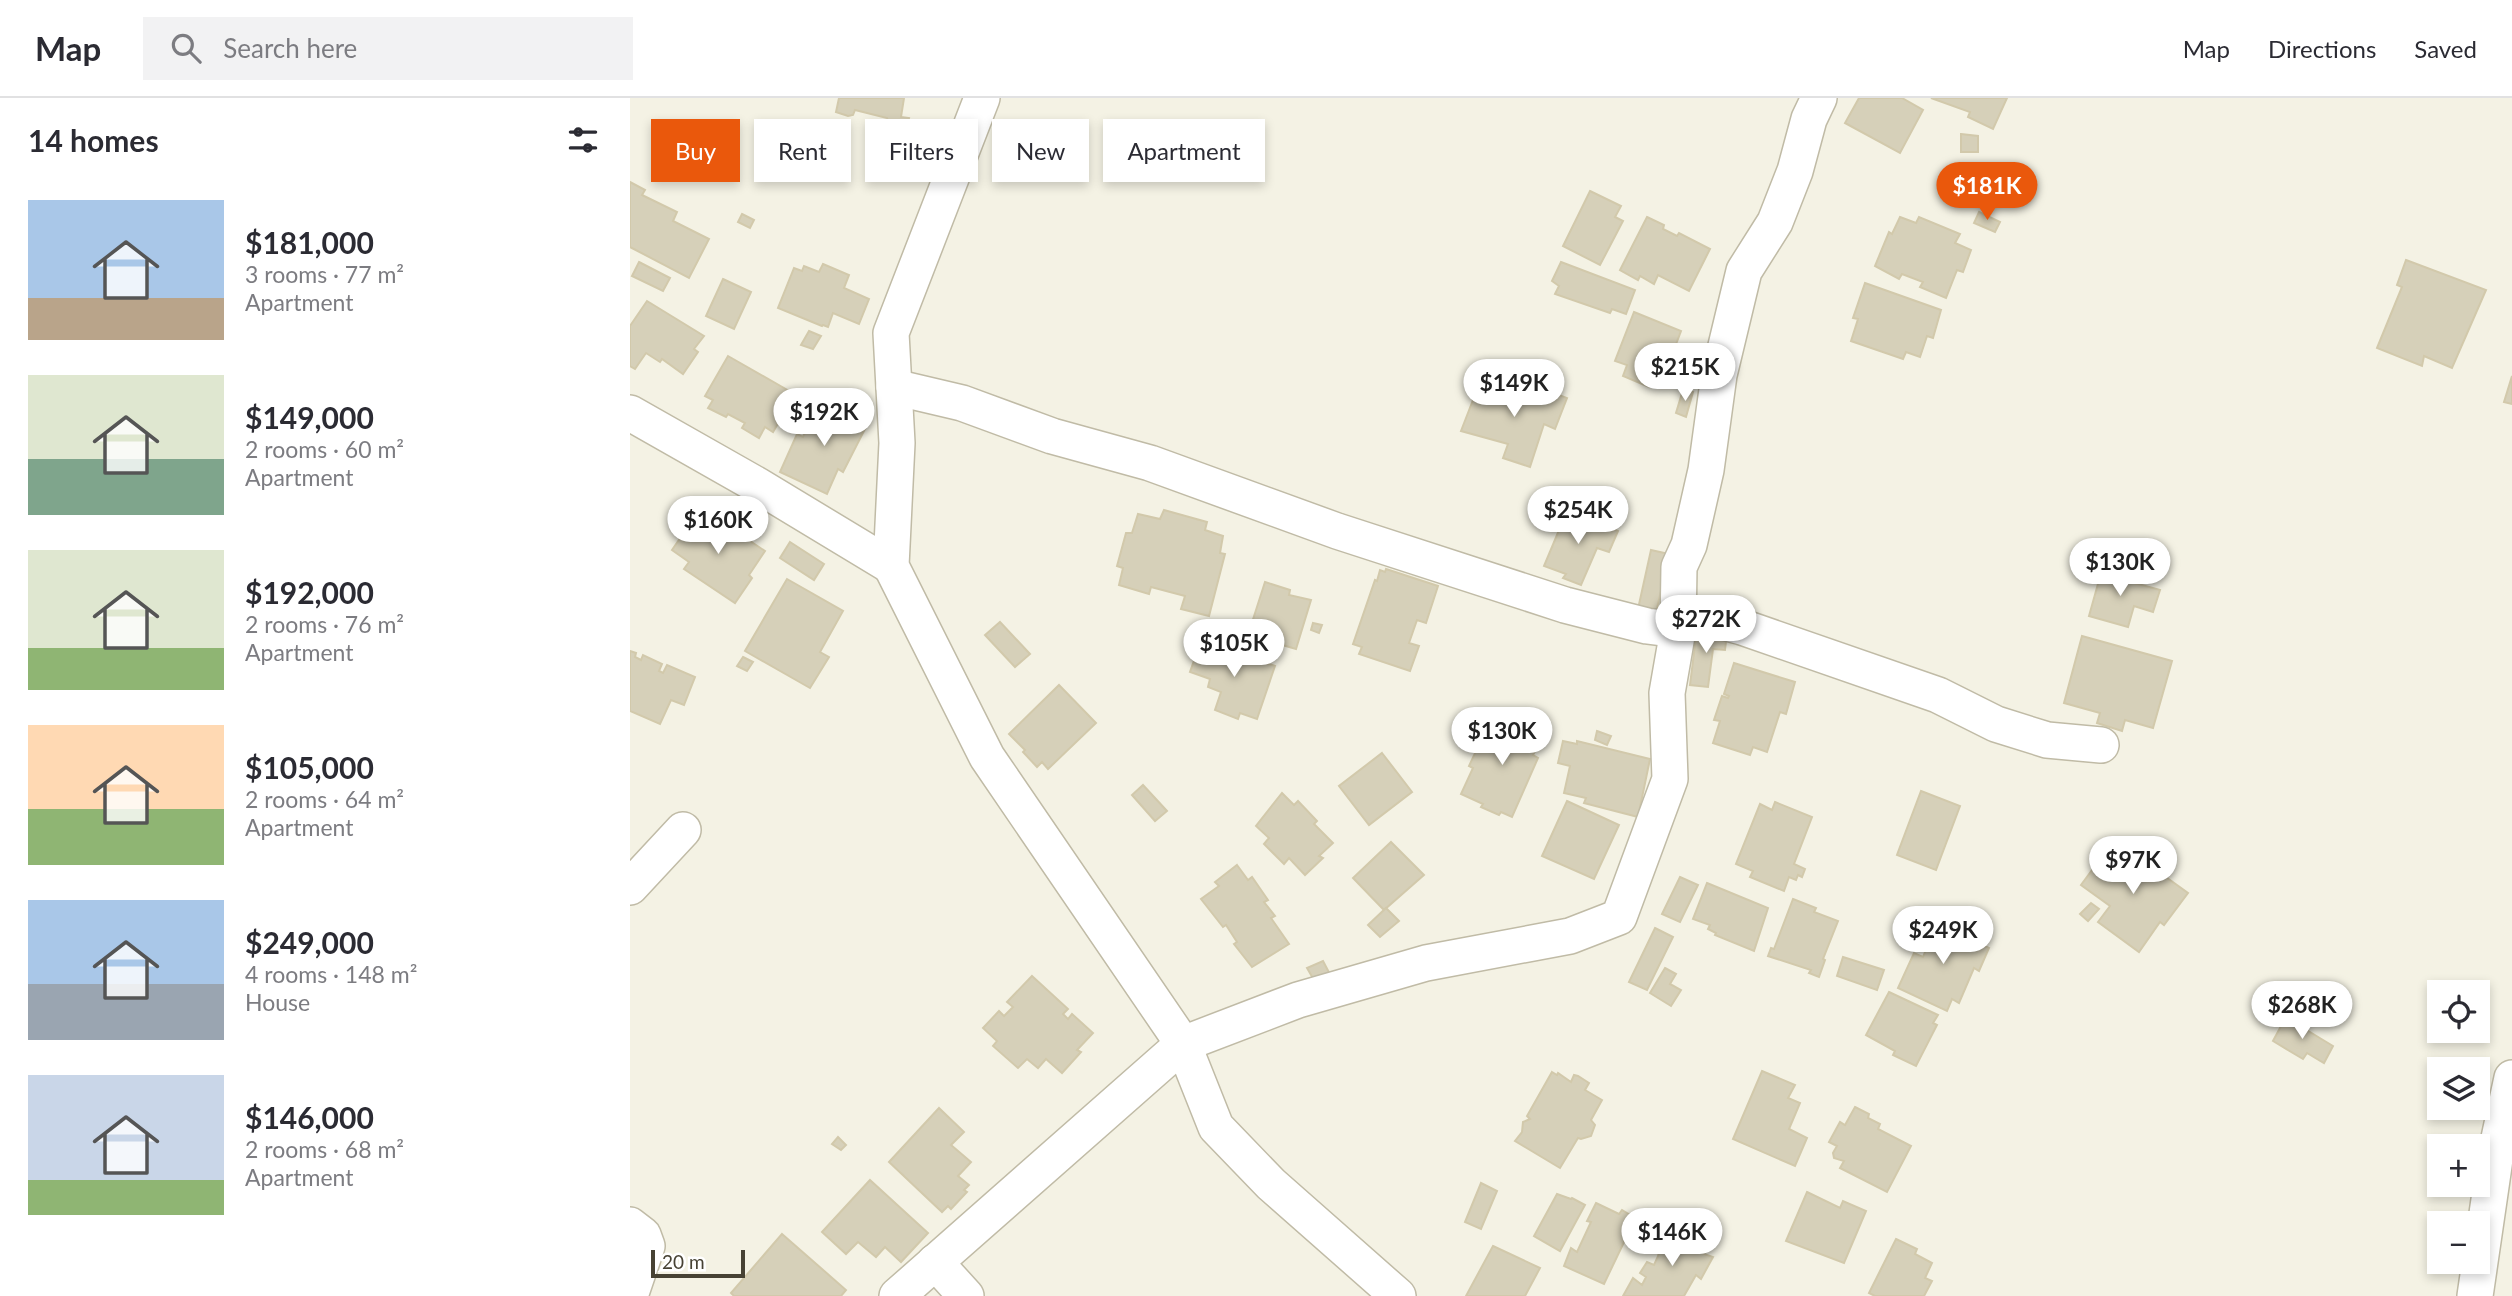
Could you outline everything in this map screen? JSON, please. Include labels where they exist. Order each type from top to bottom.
[{"type":"street","points":[[982,98],[891,333],[897,443],[891,566],[987,757],[1182,1044],[1216,1127],[1271,1184],[1398,1296]]},
{"type":"street","points":[[897,1296],[1182,1044],[1298,1000],[1426,963],[1570,936],[1619,917],[1670,779],[1667,693],[1678,622],[1679,567],[1689,545],[1706,470],[1719,375],[1744,271],[1775,222],[1795,171],[1809,119],[1819,98]]},
{"type":"street","points":[[894,387],[962,403],[1052,436],[1150,463],[1337,531],[1565,605],[1647,626],[1701,616],[1742,627],[1938,695],[1996,724],[2047,740],[2101,745]]},
{"type":"street","points":[[630,413],[757,485],[891,566]]},
{"type":"street","points":[[630,887],[683,830]]},
{"type":"street","points":[[2475,1296],[2496,1152],[2512,1078]]},
{"type":"street","points":[[630,1225],[643,1235],[647,1246],[630,1296]]},
{"type":"street","points":[[935,1262],[966,1296]]},
{"type":"building","points":[[839,98],[904,98],[901,117],[909,118],[887,119],[855,110],[853,115],[848,116],[836,112]]},
{"type":"building","points":[[1859,98],[1902,98],[1923,110],[1900,153],[1845,123]]},
{"type":"building","points":[[1931,98],[2007,98],[1993,129],[1968,117],[1970,112]]},
{"type":"building","points":[[1961,134],[1978,136],[1978,152],[1961,152]]},
{"type":"building","points":[[630,182],[645,190],[642,195],[677,212],[673,221],[709,239],[689,278],[630,247]]},
{"type":"building","points":[[1590,191],[1621,206],[1615,217],[1623,221],[1600,265],[1563,246]]},
{"type":"building","points":[[1979,212],[2000,222],[1995,232],[1974,223]]},
{"type":"building","points":[[742,214],[754,220],[750,228],[738,222]]},
{"type":"building","points":[[1647,217],[1664,225],[1663,229],[1677,236],[1679,233],[1710,249],[1689,291],[1658,275],[1654,284],[1640,276],[1638,280],[1620,270]]},
{"type":"building","points":[[1900,217],[1916,223],[1919,217],[1960,234],[1955,243],[1971,250],[1963,272],[1957,270],[1946,298],[1920,287],[1923,282],[1902,274],[1899,279],[1875,266],[1889,232],[1892,234]]},
{"type":"building","points":[[2406,260],[2486,290],[2452,368],[2424,356],[2422,366],[2377,348],[2402,287],[2397,285]]},
{"type":"building","points":[[639,262],[670,278],[663,291],[632,276]]},
{"type":"building","points":[[1561,262],[1635,290],[1626,314],[1612,309],[1610,313],[1555,294],[1559,286],[1552,281]]},
{"type":"building","points":[[823,264],[849,275],[844,288],[869,299],[859,324],[833,313],[828,327],[822,326],[778,308],[794,268],[802,271],[804,266],[819,272]]},
{"type":"building","points":[[723,279],[751,292],[734,329],[706,316]]},
{"type":"building","points":[[1865,283],[1941,310],[1933,338],[1927,336],[1920,357],[1906,352],[1903,359],[1851,341],[1858,319],[1853,318]]},
{"type":"building","points":[[647,301],[704,336],[694,349],[698,352],[683,374],[662,359],[660,362],[646,353],[635,369],[630,366],[630,326]]},
{"type":"building","points":[[1634,312],[1681,331],[1668,365],[1660,361],[1649,387],[1623,376],[1627,365],[1615,361]]},
{"type":"building","points":[[809,331],[821,336],[813,349],[801,345]]},
{"type":"building","points":[[728,356],[791,392],[783,406],[787,408],[773,432],[765,427],[759,438],[742,428],[745,423],[708,408],[713,400],[705,396]]},
{"type":"building","points":[[2512,376],[2512,404],[2504,402]]},
{"type":"building","points":[[1486,380],[1534,396],[1538,387],[1567,398],[1555,429],[1544,424],[1530,467],[1503,458],[1508,444],[1461,431],[1473,400],[1478,402]]},
{"type":"building","points":[[1683,390],[1693,392],[1686,417],[1676,413]]},
{"type":"building","points":[[819,401],[868,423],[843,472],[838,469],[827,494],[780,472],[797,434],[803,437]]},
{"type":"building","points":[[701,508],[724,524],[721,527],[739,539],[741,535],[765,551],[749,575],[752,578],[735,603],[684,569],[689,562],[672,550]]},
{"type":"building","points":[[1164,510],[1207,522],[1205,530],[1223,536],[1220,553],[1225,554],[1209,616],[1181,609],[1185,596],[1151,587],[1149,594],[1119,585],[1123,568],[1117,566],[1126,533],[1132,533],[1138,514],[1160,519]]},
{"type":"building","points":[[1567,511],[1618,531],[1609,552],[1597,548],[1581,585],[1563,578],[1566,574],[1544,566]]},
{"type":"building","points":[[790,542],[824,564],[814,580],[780,558]]},
{"type":"building","points":[[1651,550],[1669,554],[1654,622],[1636,618]]},
{"type":"building","points":[[2103,566],[2122,571],[2120,579],[2160,590],[2153,612],[2134,606],[2128,627],[2089,616]]},
{"type":"building","points":[[1386,569],[1438,586],[1426,623],[1417,620],[1409,643],[1419,646],[1410,671],[1359,654],[1362,647],[1353,644],[1375,580],[1377,581],[1380,570],[1385,572]]},
{"type":"building","points":[[787,579],[843,611],[820,652],[829,657],[810,688],[745,651]]},
{"type":"building","points":[[1265,582],[1290,590],[1289,595],[1311,600],[1296,649],[1248,635]]},
{"type":"building","points":[[1000,622],[1030,654],[1015,667],[985,635]]},
{"type":"building","points":[[1313,623],[1322,625],[1319,633],[1311,630]]},
{"type":"building","points":[[1697,629],[1727,633],[1725,650],[1713,649],[1708,687],[1690,685]]},
{"type":"building","points":[[2082,636],[2172,661],[2153,728],[2125,720],[2122,731],[2097,723],[2100,713],[2064,703]]},
{"type":"building","points":[[1201,641],[1275,666],[1257,719],[1240,713],[1238,719],[1215,710],[1221,692],[1208,687],[1210,679],[1190,672]]},
{"type":"building","points":[[630,651],[636,653],[635,657],[641,660],[643,655],[662,664],[659,671],[663,673],[667,665],[695,677],[684,705],[671,700],[660,724],[630,711]]},
{"type":"building","points":[[743,657],[753,662],[747,671],[737,666]]},
{"type":"building","points":[[1734,663],[1795,682],[1786,714],[1780,712],[1767,752],[1753,747],[1750,755],[1713,743],[1720,721],[1714,720],[1722,696],[1729,696],[1724,694]]},
{"type":"building","points":[[1059,685],[1096,723],[1048,769],[1042,762],[1037,767],[1009,734]]},
{"type":"building","points":[[1505,718],[1533,730],[1530,736],[1540,741],[1533,755],[1538,758],[1512,817],[1481,807],[1483,804],[1461,794],[1473,768],[1469,766],[1477,749],[1480,751],[1494,719],[1503,724]]},
{"type":"building","points":[[1597,731],[1611,736],[1607,745],[1595,740]]},
{"type":"building","points":[[1563,741],[1577,744],[1577,741],[1650,759],[1638,817],[1584,803],[1586,798],[1564,793],[1570,766],[1558,763]]},
{"type":"building","points":[[1382,753],[1412,792],[1369,825],[1339,786]]},
{"type":"building","points":[[1143,785],[1167,811],[1155,821],[1132,795]]},
{"type":"building","points":[[1921,791],[1960,806],[1936,870],[1897,855]]},
{"type":"building","points":[[1282,793],[1294,805],[1298,801],[1317,821],[1314,824],[1333,843],[1319,856],[1323,858],[1305,875],[1289,858],[1284,864],[1264,844],[1269,838],[1256,826]]},
{"type":"building","points":[[1567,801],[1619,825],[1594,879],[1542,856]]},
{"type":"building","points":[[1775,802],[1812,817],[1794,864],[1805,869],[1802,877],[1798,875],[1796,880],[1789,877],[1784,891],[1750,877],[1753,871],[1736,864],[1760,804],[1772,810]]},
{"type":"building","points":[[1391,842],[1424,875],[1384,910],[1353,878]]},
{"type":"building","points":[[2120,844],[2188,893],[2164,925],[2160,922],[2139,952],[2098,922],[2110,906],[2081,885],[2098,862],[2102,865]]},
{"type":"building","points":[[1237,865],[1248,880],[1252,877],[1268,900],[1264,902],[1275,916],[1271,918],[1289,944],[1252,967],[1234,944],[1237,942],[1226,925],[1223,927],[1201,899],[1219,886],[1215,882]]},
{"type":"building","points":[[1680,877],[1698,885],[1680,922],[1662,914]]},
{"type":"building","points":[[1707,883],[1768,908],[1754,951],[1715,935],[1716,933],[1708,929],[1710,925],[1693,919]]},
{"type":"building","points":[[1793,899],[1816,908],[1814,912],[1838,921],[1819,977],[1809,973],[1811,970],[1768,956],[1771,948],[1774,949]]},
{"type":"building","points":[[2091,903],[2099,909],[2088,921],[2080,914]]},
{"type":"building","points":[[1386,908],[1399,921],[1380,937],[1368,925]]},
{"type":"building","points":[[1931,920],[1989,948],[1979,971],[1974,968],[1959,1003],[1952,999],[1947,1011],[1898,988],[1914,953],[1923,957],[1927,947],[1920,943]]},
{"type":"building","points":[[1655,928],[1673,937],[1647,990],[1629,982]]},
{"type":"building","points":[[1843,957],[1884,970],[1877,990],[1837,976]]},
{"type":"building","points":[[1323,961],[1333,980],[1318,987],[1307,968]]},
{"type":"building","points":[[1665,968],[1676,974],[1670,984],[1681,990],[1671,1006],[1650,993]]},
{"type":"building","points":[[1032,976],[1068,1009],[1063,1014],[1068,1019],[1072,1014],[1093,1033],[1077,1050],[1081,1052],[1062,1073],[1046,1059],[1038,1068],[1027,1059],[1018,1068],[993,1046],[997,1041],[983,1028],[999,1011],[1004,1016],[1013,1007],[1007,1002]]},
{"type":"building","points":[[2291,990],[2296,993],[2291,1000],[2286,997]]},
{"type":"building","points":[[1889,992],[1938,1015],[1933,1023],[1937,1025],[1916,1066],[1893,1055],[1895,1051],[1866,1035]]},
{"type":"building","points":[[2287,1015],[2333,1046],[2324,1063],[2307,1053],[2303,1059],[2273,1041]]},
{"type":"building","points":[[1762,1071],[1795,1085],[1788,1098],[1800,1103],[1789,1129],[1807,1138],[1795,1166],[1733,1139]]},
{"type":"building","points":[[1552,1072],[1571,1082],[1574,1075],[1578,1076],[1589,1083],[1585,1090],[1602,1100],[1591,1120],[1595,1125],[1591,1136],[1578,1138],[1560,1168],[1515,1141],[1522,1132],[1523,1122],[1530,1119],[1527,1116]]},
{"type":"building","points":[[1855,1107],[1880,1124],[1878,1129],[1911,1146],[1887,1192],[1840,1168],[1844,1161],[1834,1158],[1833,1153],[1837,1146],[1829,1142],[1840,1122],[1845,1125]]},
{"type":"building","points":[[939,1108],[964,1132],[951,1145],[971,1162],[958,1176],[969,1185],[964,1190],[967,1192],[951,1209],[948,1206],[942,1212],[889,1162]]},
{"type":"building","points":[[838,1137],[846,1145],[841,1150],[832,1144]]},
{"type":"building","points":[[870,1180],[928,1233],[901,1262],[885,1247],[876,1257],[858,1242],[846,1254],[822,1232]]},
{"type":"building","points":[[1481,1183],[1497,1191],[1481,1229],[1465,1222]]},
{"type":"building","points":[[1807,1192],[1840,1208],[1843,1201],[1866,1211],[1844,1263],[1786,1241]]},
{"type":"building","points":[[1557,1194],[1585,1205],[1560,1251],[1534,1236]]},
{"type":"building","points":[[1596,1203],[1619,1214],[1622,1210],[1640,1221],[1630,1243],[1625,1240],[1604,1284],[1564,1266],[1571,1248],[1577,1252],[1591,1222],[1587,1221]]},
{"type":"building","points":[[1663,1230],[1687,1244],[1691,1237],[1708,1246],[1704,1254],[1713,1257],[1701,1279],[1696,1275],[1684,1296],[1623,1296],[1633,1278],[1642,1285],[1646,1277],[1640,1273],[1647,1262],[1654,1265],[1659,1254],[1651,1250]]},
{"type":"building","points":[[782,1234],[846,1290],[841,1296],[734,1296],[731,1293]]},
{"type":"building","points":[[1896,1239],[1917,1249],[1915,1254],[1932,1263],[1925,1278],[1932,1281],[1924,1296],[1875,1296],[1869,1293]]},
{"type":"building","points":[[1493,1246],[1540,1268],[1525,1296],[1466,1296]]}]
